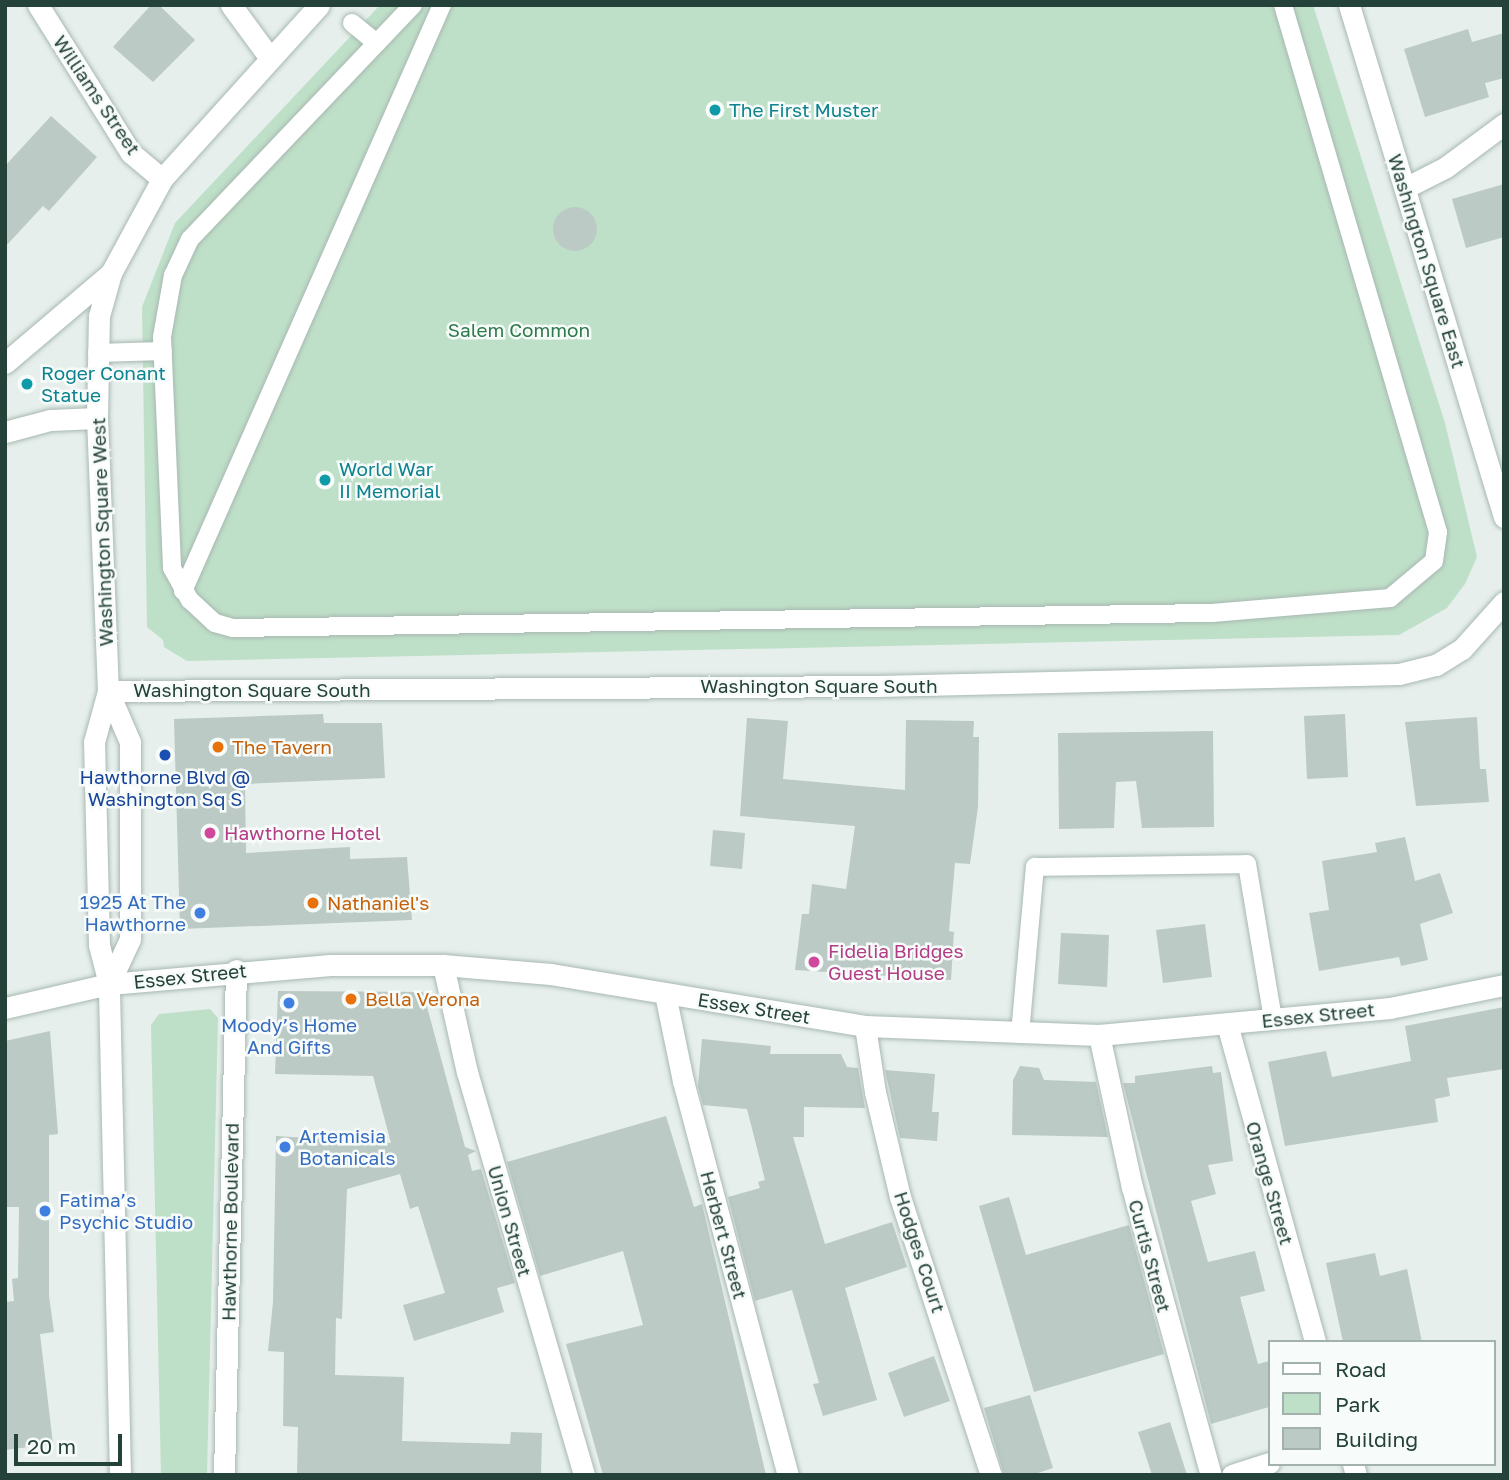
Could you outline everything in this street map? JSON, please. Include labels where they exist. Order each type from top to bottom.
[{"type":"street","name":"Williams Street","points":[[38,5],[131,153],[162,179]]},
{"type":"street","points":[[231,5],[270,58]]},
{"type":"street","name":"Washington Square West","points":[[109,984],[99,945],[94,742],[108,691],[97,418],[99,316],[111,273],[162,179],[319,5]]},
{"type":"street","name":"Washington Square East","points":[[1349,5],[1504,517]]},
{"type":"street","points":[[1405,188],[1446,167],[1504,124]]},
{"type":"street","points":[[5,363],[111,273]]},
{"type":"street","points":[[5,432],[50,420],[97,418]]},
{"type":"street","name":"Washington Square South","points":[[108,691],[877,686],[1399,674],[1436,664],[1462,649],[1504,602]]},
{"type":"street","name":"Washington Square West","points":[[108,691],[130,742],[130,939],[109,984]]},
{"type":"street","name":"Essex Street","points":[[5,1008],[109,984],[236,970],[443,965],[551,974],[865,1026],[1099,1035],[1390,1007],[1504,985]]},
{"type":"street","name":"Union Street","points":[[443,965],[467,1072],[584,1475]]},
{"type":"street","name":"Hawthorne Boulevard","points":[[224,1475],[236,970]]},
{"type":"street","points":[[109,984],[120,1475]]},
{"type":"street","name":"Herbert Street","points":[[665,994],[683,1081],[788,1475]]},
{"type":"street","name":"Orange Street","points":[[1227,1024],[1314,1340]]},
{"type":"street","name":"Hodges Court","points":[[865,1026],[900,1197],[991,1475]]},
{"type":"street","name":"Curtis Street","points":[[1099,1035],[1132,1187],[1210,1475]]},
{"type":"street","points":[[1232,1475],[1268,1463]]},
{"type":"lane","points":[[413,5],[190,239],[173,275],[163,351],[171,550],[183,591],[209,618],[232,628],[1212,613],[1390,598],[1434,561],[1438,532],[1283,5]]},
{"type":"lane","points":[[183,591],[442,5]]},
{"type":"lane","points":[[352,23],[377,43]]},
{"type":"lane","points":[[97,353],[163,351]]},
{"type":"lane","points":[[1020,1034],[1035,867],[1247,864],[1273,1020]]},
{"type":"green space","name":"Salem Common","points":[[380,5],[1313,5],[1445,423],[1477,557],[1465,584],[1447,608],[1399,635],[187,661],[164,647],[163,640],[147,627],[142,307],[175,223]]},
{"type":"green space","points":[[210,1009],[218,1018],[207,1475],[161,1475],[151,1025],[159,1014]]},
{"type":"building","points":[[151,5],[159,5],[195,40],[153,82],[113,47]]},
{"type":"building","points":[[1468,29],[1472,42],[1504,33],[1504,78],[1485,83],[1489,97],[1425,117],[1404,49]]},
{"type":"building","points":[[51,116],[97,157],[49,211],[43,206],[5,247],[5,166]]},
{"type":"building","points":[[1504,184],[1504,237],[1466,248],[1452,199]]},
{"type":"building","points":[[575,207],[591,213],[597,229],[591,245],[575,251],[559,245],[553,229],[559,213]]},
{"type":"building","name":"Hawthorne Hotel","points":[[323,714],[324,723],[382,723],[385,778],[245,784],[246,853],[350,847],[350,859],[407,857],[412,920],[180,929],[174,719]]},
{"type":"building","points":[[1345,714],[1348,777],[1307,779],[1304,716]]},
{"type":"building","points":[[1477,717],[1480,769],[1486,769],[1489,802],[1416,806],[1405,722]]},
{"type":"building","points":[[747,718],[788,721],[783,779],[905,790],[906,720],[974,721],[973,737],[979,737],[978,807],[970,864],[955,863],[949,931],[954,932],[951,980],[795,970],[802,914],[809,914],[812,884],[846,889],[855,826],[740,816]]},
{"type":"building","points":[[1213,731],[1214,827],[1142,828],[1136,781],[1116,782],[1114,828],[1059,829],[1058,733]]},
{"type":"building","points":[[713,830],[745,833],[742,869],[710,866]]},
{"type":"building","points":[[1405,837],[1415,881],[1440,873],[1453,913],[1420,924],[1428,960],[1401,966],[1399,957],[1319,971],[1309,913],[1329,910],[1322,861],[1377,852],[1375,843]]},
{"type":"building","points":[[1205,924],[1212,977],[1163,983],[1156,930]]},
{"type":"building","points":[[1061,933],[1109,935],[1107,987],[1058,984]]},
{"type":"building","points":[[278,991],[423,992],[465,1147],[476,1151],[468,1155],[472,1171],[481,1169],[515,1283],[497,1288],[504,1312],[414,1341],[403,1305],[445,1293],[418,1206],[410,1209],[400,1174],[347,1189],[342,1319],[336,1318],[335,1375],[404,1377],[402,1441],[510,1444],[511,1432],[542,1433],[541,1475],[297,1475],[298,1427],[283,1426],[284,1352],[268,1351],[273,1302],[276,1136],[391,1143],[373,1076],[275,1074]]},
{"type":"building","points":[[1504,1007],[1504,1069],[1447,1078],[1450,1096],[1435,1099],[1438,1122],[1285,1146],[1268,1062],[1326,1051],[1332,1077],[1411,1061],[1405,1026]]},
{"type":"building","points":[[50,1031],[58,1134],[49,1135],[49,1296],[54,1332],[40,1334],[53,1444],[5,1450],[5,1302],[14,1301],[12,1279],[18,1278],[19,1207],[5,1207],[5,1041]]},
{"type":"building","points":[[702,1039],[771,1046],[770,1054],[841,1054],[847,1067],[858,1068],[865,1108],[804,1107],[804,1137],[793,1137],[825,1244],[892,1222],[907,1267],[845,1288],[877,1400],[823,1416],[813,1384],[819,1383],[792,1290],[755,1301],[728,1197],[760,1188],[758,1182],[765,1180],[747,1109],[703,1105],[698,1086]]},
{"type":"building","points":[[1020,1066],[1039,1068],[1044,1080],[1096,1082],[1108,1137],[1012,1135],[1013,1080]]},
{"type":"building","points":[[1212,1066],[1213,1073],[1221,1072],[1233,1161],[1208,1165],[1216,1194],[1191,1201],[1208,1262],[1255,1251],[1265,1291],[1240,1297],[1258,1364],[1268,1361],[1268,1407],[1211,1424],[1123,1083],[1135,1083],[1135,1076]]},
{"type":"building","points":[[885,1070],[935,1074],[932,1112],[939,1112],[937,1141],[900,1138]]},
{"type":"building","points":[[666,1116],[694,1207],[702,1204],[766,1475],[603,1475],[566,1344],[643,1325],[623,1251],[540,1276],[507,1162]]},
{"type":"building","points":[[1009,1197],[1026,1255],[1129,1225],[1164,1354],[1034,1392],[979,1206]]},
{"type":"building","points":[[1375,1253],[1380,1276],[1407,1269],[1422,1340],[1343,1340],[1326,1263]]},
{"type":"building","points":[[934,1356],[950,1401],[904,1417],[888,1373]]},
{"type":"building","points":[[1030,1395],[1053,1468],[1032,1475],[1004,1475],[984,1408]]},
{"type":"building","points":[[1170,1422],[1187,1475],[1152,1475],[1138,1432]]},
{"type":"place","name":"The First Muster","points":[[715,110]]},
{"type":"place","name":"Roger Conant Statue","points":[[27,384]]},
{"type":"place","name":"World War II Memorial","points":[[325,480]]},
{"type":"place","name":"The Tavern","points":[[218,747]]},
{"type":"place","name":"Hawthorne Blvd @ Washington Sq S","points":[[165,755]]},
{"type":"place","name":"Hawthorne Hotel","points":[[210,833]]},
{"type":"place","name":"Nathaniel's","points":[[313,903]]},
{"type":"place","name":"1925 At The Hawthorne","points":[[200,913]]},
{"type":"place","name":"Fidelia Bridges Guest House","points":[[814,962]]},
{"type":"place","name":"Bella Verona","points":[[351,999]]},
{"type":"place","name":"Moody’s Home And Gifts","points":[[289,1003]]},
{"type":"place","name":"Artemisia Botanicals","points":[[285,1147]]},
{"type":"place","name":"Fatima’s Psychic Studio","points":[[45,1211]]}]
